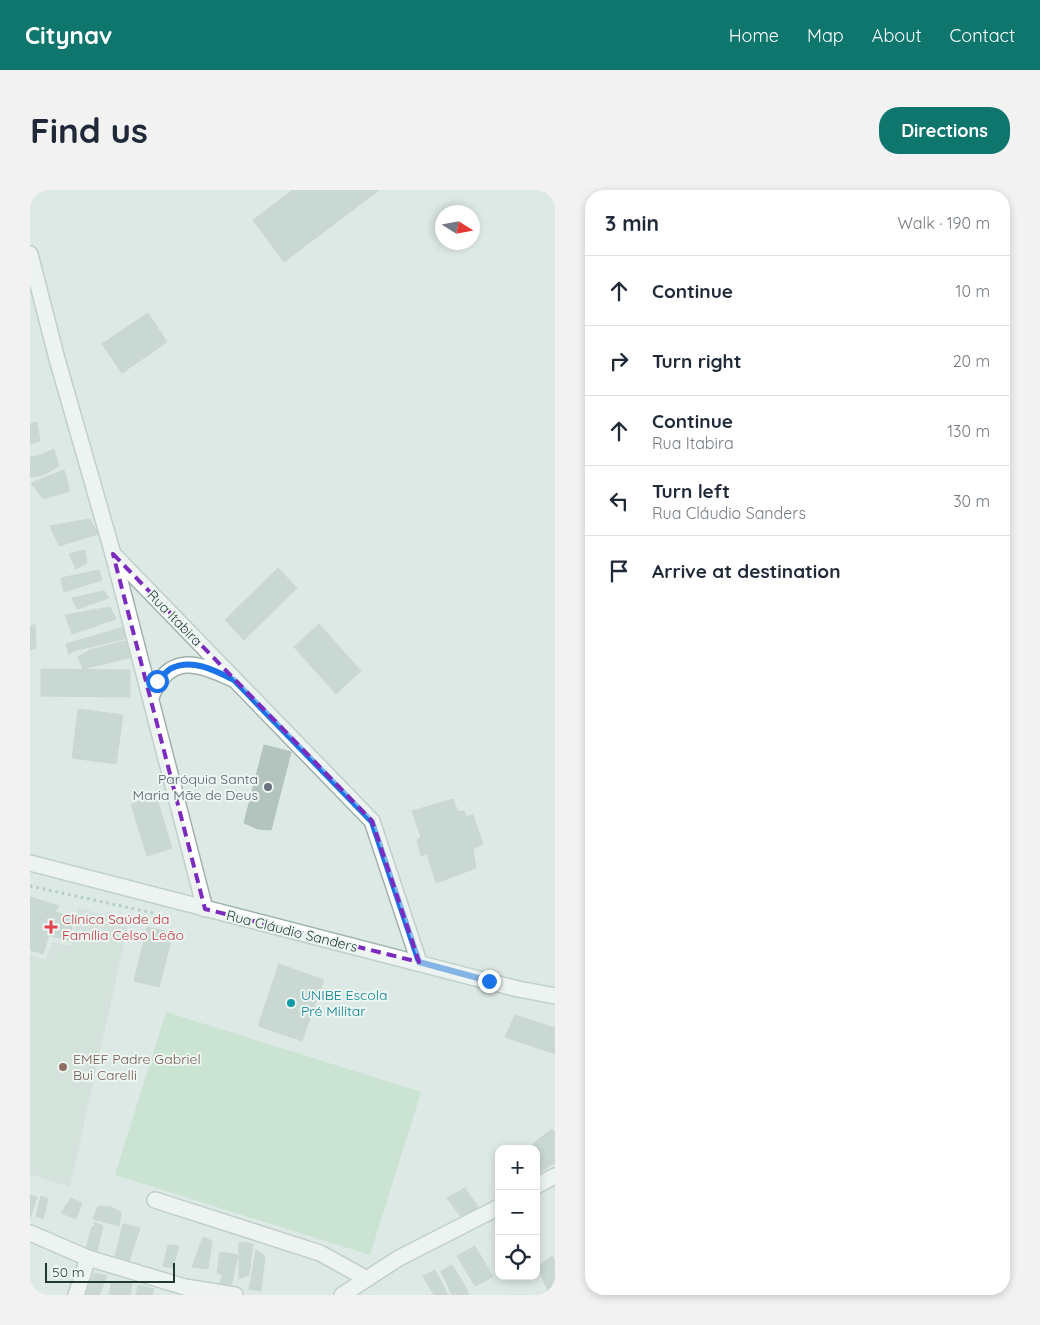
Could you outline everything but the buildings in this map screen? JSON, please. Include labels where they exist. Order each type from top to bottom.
[{"type":"street","name":"Rua Itabira","points":[[30,254],[57,359],[113,554],[372,822],[419,962]]},
{"type":"street","points":[[113,554],[205,909]]},
{"type":"street","points":[[151,697],[157,681],[172,668],[189,664],[206,666],[234,680]]},
{"type":"street","name":"Rua Cláudio Sanders","points":[[30,863],[518,989],[555,996]]},
{"type":"street","points":[[540,1184],[555,1176]]},
{"type":"street","points":[[155,1200],[320,1253],[367,1279]]},
{"type":"street","points":[[342,1295],[399,1258],[495,1209]]},
{"type":"street","points":[[30,1233],[88,1258],[183,1291],[235,1295]]},
{"type":"street","points":[[76,1295],[88,1258]]},
{"type":"highlighted area","points":[[113,554],[372,821],[419,962],[205,909]]},
{"type":"shaded area","name":"EMEF Padre Gabriel Bui Carelli","points":[[79,908],[129,921],[70,1187],[30,1174],[30,955],[46,960],[52,942],[71,946]]},
{"type":"green space","points":[[166,1012],[421,1092],[370,1255],[115,1175]]},
{"type":"place","name":"Paróquia Santa Maria Mãe de Deus","points":[[268,787]]},
{"type":"place","name":"Clínica Saúde da Família Celso Leão","points":[[51,927]]},
{"type":"place","name":"UNIBE Escola Pré Militar","points":[[291,1003]]},
{"type":"place","name":"EMEF Padre Gabriel Bui Carelli","points":[[63,1067]]},
{"type":"route","points":[[157,681],[172,668],[189,664],[206,666],[234,680],[372,822],[419,962],[489,981]]}]
